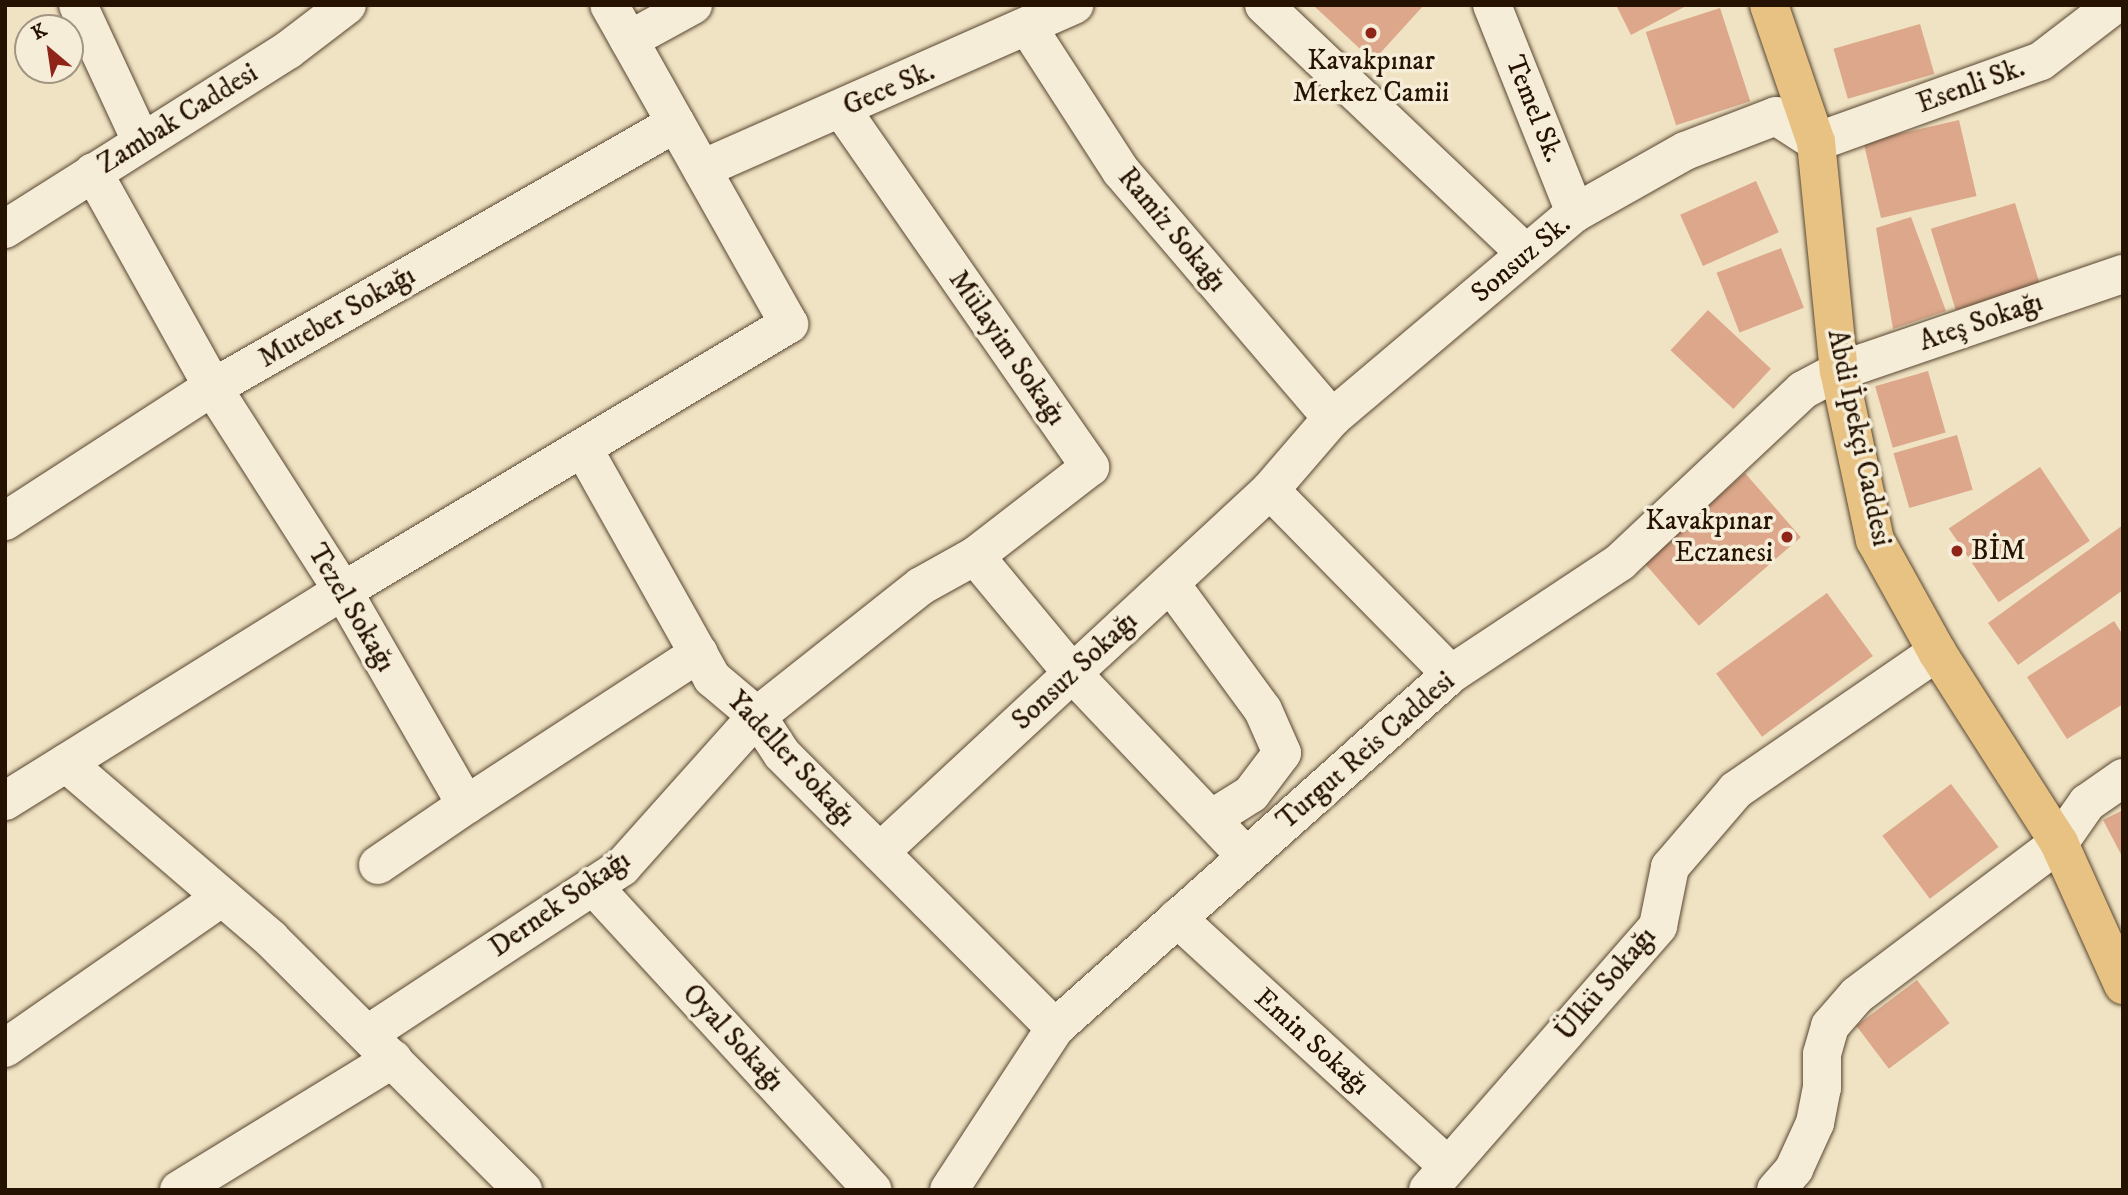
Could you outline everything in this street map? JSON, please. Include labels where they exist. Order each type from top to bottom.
[{"type":"main road","name":"Abdi İpekçi Caddesi","points":[[1769,5],[1816,142],[1839,370],[1875,540],[1937,652],[2059,844],[2123,985]]},
{"type":"street","points":[[78,5],[141,141]]},
{"type":"street","name":"Zambak Caddesi","points":[[5,229],[288,50],[347,5]]},
{"type":"street","points":[[10,787],[66,763],[343,591],[789,324],[609,5]]},
{"type":"street","points":[[629,40],[693,5]]},
{"type":"street","name":"Gece Sk.","points":[[702,169],[1029,29],[1074,5]]},
{"type":"street","points":[[1265,5],[1526,254]]},
{"type":"street","name":"Temel Sk.","points":[[1492,5],[1575,213]]},
{"type":"street","name":"Esenli Sk.","points":[[1816,142],[2041,61],[2114,5]]},
{"type":"street","name":"Ramiz Sokağı","points":[[1029,29],[1121,171],[1332,418]]},
{"type":"street","name":"Mülayim Sokağı","points":[[842,110],[1090,467],[975,555]]},
{"type":"street","name":"Sonsuz Sk.","points":[[1270,490],[1332,418],[1575,213],[1685,151],[1776,116],[1816,142]]},
{"type":"street","name":"Muteber Sokağı","points":[[5,521],[214,388],[676,123]]},
{"type":"street","name":"Tezel Sokağı","points":[[93,172],[214,388],[343,591],[466,805]]},
{"type":"street","name":"Ateş Sokağı","points":[[1839,370],[2123,274]]},
{"type":"street","name":"Turgut Reis Caddesi","points":[[949,1190],[1055,1028],[1451,674],[1620,562],[1803,390],[1839,370]]},
{"type":"street","name":"Yadeller Sokağı","points":[[583,448],[712,678],[757,716],[782,754],[1055,1028]]},
{"type":"street","points":[[1270,490],[1451,674]]},
{"type":"street","name":"Sonsuz Sokağı","points":[[880,852],[1270,490]]},
{"type":"street","points":[[975,555],[1073,674],[1246,856]]},
{"type":"street","name":"Dernek Sokağı","points":[[179,1190],[622,867],[757,716],[921,586],[975,555]]},
{"type":"street","points":[[1170,583],[1263,710],[1282,753],[1251,794],[1211,819]]},
{"type":"street","name":"Ülkü Sokağı","points":[[1438,1178],[1658,926],[1671,867],[1736,790],[1937,652]]},
{"type":"street","points":[[378,865],[699,653]]},
{"type":"street","points":[[66,763],[222,897],[380,1046],[523,1190]]},
{"type":"street","points":[[1776,1190],[1794,1169],[1815,1123],[1822,1088],[1822,1054],[1829,1026],[1857,995],[2059,844],[2087,803],[2123,778]]},
{"type":"street","name":"Oyal Sokağı","points":[[593,886],[873,1190]]},
{"type":"street","points":[[5,1048],[222,897]]},
{"type":"street","name":"Emin Sokağı","points":[[1177,918],[1438,1178]]},
{"type":"building","name":"Kavakpınar Merkez Camii","points":[[1313,5],[1424,5],[1373,61]]},
{"type":"building","points":[[1616,5],[1688,5],[1631,35]]},
{"type":"building","points":[[1720,8],[1750,101],[1676,125],[1646,32]]},
{"type":"building","points":[[1920,24],[1934,74],[1848,99],[1833,49]]},
{"type":"building","points":[[1959,120],[1977,196],[1881,218],[1864,142]]},
{"type":"building","points":[[1756,181],[1779,232],[1703,266],[1680,215]]},
{"type":"building","points":[[2015,203],[2040,284],[1956,310],[1931,229]]},
{"type":"building","points":[[1911,217],[1946,311],[1893,329],[1876,228]]},
{"type":"building","points":[[1781,248],[1804,308],[1740,332],[1717,273]]},
{"type":"building","points":[[1708,310],[1771,369],[1733,409],[1670,350]]},
{"type":"building","points":[[1928,371],[1946,433],[1893,448],[1875,386]]},
{"type":"building","points":[[1957,435],[1973,490],[1909,508],[1894,453]]},
{"type":"building","points":[[2040,467],[2090,541],[1999,602],[1949,529]]},
{"type":"building","points":[[1745,473],[1801,537],[1699,626],[1643,562]]},
{"type":"building","points":[[2123,525],[2123,590],[2018,665],[1988,623]]},
{"type":"building","points":[[1827,593],[1873,656],[1762,737],[1716,674]]},
{"type":"building","points":[[2114,621],[2123,635],[2123,704],[2067,739],[2027,677]]},
{"type":"building","points":[[1951,784],[1999,847],[1930,899],[1882,836]]},
{"type":"building","points":[[2123,810],[2123,858],[2103,820]]},
{"type":"building","points":[[1917,980],[1949,1023],[1889,1069],[1856,1026]]},
{"type":"place","name":"Kavakpınar Merkez Camii","points":[[1371,33]]},
{"type":"place","name":"Kavakpınar Eczanesi","points":[[1787,537]]},
{"type":"place","name":"BİM","points":[[1957,551]]}]
